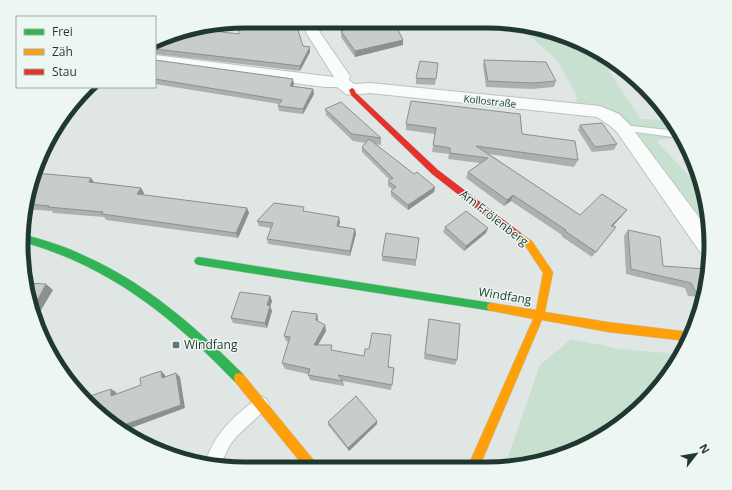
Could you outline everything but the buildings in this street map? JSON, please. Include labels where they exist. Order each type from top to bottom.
[{"type":"street","name":"Am Frölenberg","points":[[312,28],[342,76],[346,86],[353,94],[434,172],[529,244],[548,272],[540,314],[476,462]]},
{"type":"street","name":"Kollostraße","points":[[156,60],[363,88],[600,112],[615,120],[623,128],[704,240]]},
{"type":"street","points":[[28,240],[53,246],[97,266],[170,314],[219,357],[261,404],[308,462]]},
{"type":"street","name":"Windfang","points":[[199,260],[540,314],[608,327],[684,336]]},
{"type":"lane","points":[[623,128],[673,134]]},
{"type":"lane","points":[[214,460],[224,439],[231,430],[261,404]]},
{"type":"green space","points":[[524,31],[543,35],[557,40],[583,50],[596,57],[618,72],[608,70],[641,119],[664,120],[676,138],[663,139],[657,142],[694,181],[700,203],[703,225],[640,140],[626,125],[570,105],[578,99],[558,61]]},
{"type":"green space","points":[[571,339],[620,349],[675,354],[650,388],[630,408],[596,433],[583,440],[543,455],[506,461],[540,365]]},
{"type":"traffic: fast","points":[[28,240],[52,246],[82,259],[111,274],[140,292],[193,333],[239,378]]},
{"type":"traffic: fast","points":[[199,261],[492,307]]},
{"type":"traffic: slow","points":[[476,462],[540,314],[548,272],[529,244],[518,236]]},
{"type":"traffic: slow","points":[[492,307],[608,327],[684,336]]},
{"type":"traffic: slow","points":[[239,378],[308,462]]},
{"type":"traffic: jam","points":[[352,90],[353,94],[435,172],[518,236]]},
{"type":"place","name":"Windfang","points":[[176,345]]}]
